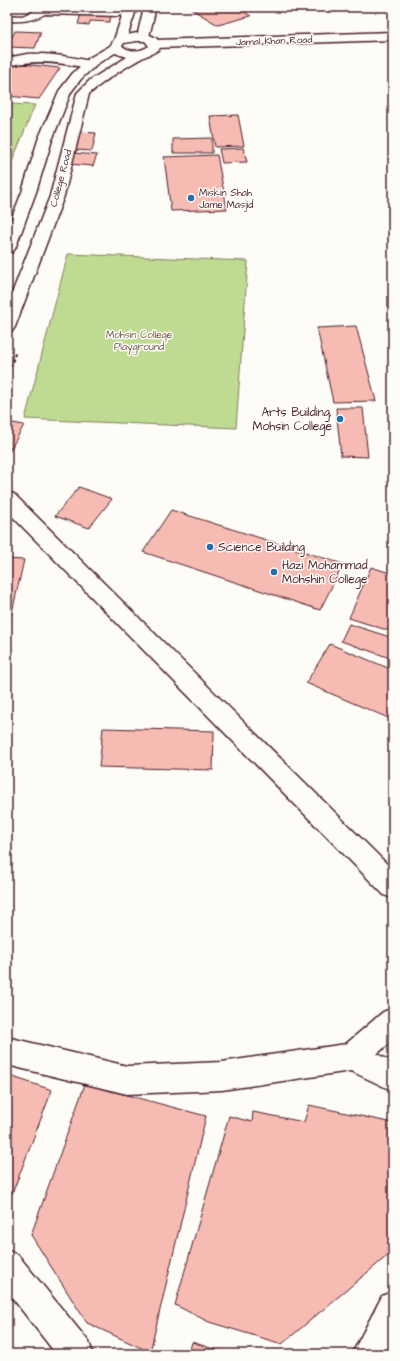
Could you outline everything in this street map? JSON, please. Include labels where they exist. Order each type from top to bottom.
[{"type":"main road","points":[[131,7],[118,44],[119,50],[128,53],[141,53]]},
{"type":"main road","points":[[143,37],[150,7]]},
{"type":"main road","points":[[7,18],[22,19],[31,17],[42,11],[56,10],[118,13]]},
{"type":"main road","name":"Jamal Khan Road","points":[[155,44],[393,36]]},
{"type":"main road","points":[[7,249],[29,192],[45,140],[65,91],[77,76],[90,65],[130,37],[143,37],[151,40],[155,44]]},
{"type":"main road","name":"College Road","points":[[7,327],[57,196],[83,93],[94,83],[141,53],[152,50],[155,44]]},
{"type":"main road","points":[[7,62],[20,58],[38,58],[71,60],[90,65]]},
{"type":"main road","points":[[7,499],[393,887]]},
{"type":"main road","points":[[7,1051],[127,1080],[222,1076],[352,1057],[393,1022]]},
{"type":"main road","points":[[352,1057],[393,1078]]},
{"type":"main road","points":[[7,1266],[77,1354]]},
{"type":"main road","points":[[368,1354],[393,1307]]},
{"type":"path","points":[[7,377],[17,347]]},
{"type":"green space","points":[[7,104],[35,105],[7,174]]},
{"type":"green space","name":"Mohsin College Playground","points":[[68,254],[248,261],[236,428],[25,419]]},
{"type":"building","points":[[7,7],[47,7],[47,8]]},
{"type":"building","points":[[59,7],[115,7],[113,12],[58,9]]},
{"type":"building","points":[[188,7],[236,7],[251,16],[218,25]]},
{"type":"building","points":[[81,14],[112,15],[109,22],[90,21],[89,25],[78,24]]},
{"type":"building","points":[[15,31],[41,32],[35,48],[7,47]]},
{"type":"building","points":[[22,64],[60,68],[39,99],[7,96],[7,68]]},
{"type":"building","points":[[238,115],[244,146],[215,147],[210,116]]},
{"type":"building","points":[[80,132],[96,133],[92,151],[76,150]]},
{"type":"building","points":[[212,138],[212,153],[173,153],[173,139]]},
{"type":"building","points":[[243,148],[247,162],[222,163],[219,149]]},
{"type":"building","points":[[73,153],[97,155],[93,166],[68,164]]},
{"type":"building","points":[[217,155],[227,209],[171,211],[164,157]]},
{"type":"building","points":[[356,326],[376,401],[333,402],[317,328]]},
{"type":"building","points":[[336,408],[363,408],[368,457],[341,456]]},
{"type":"building","points":[[7,422],[24,425],[9,452],[7,451]]},
{"type":"building","points":[[79,487],[112,499],[89,528],[55,516]]},
{"type":"building","points":[[171,510],[343,564],[320,610],[143,552]]},
{"type":"building","points":[[7,559],[24,560],[8,630],[7,629]]},
{"type":"building","points":[[371,567],[393,574],[393,632],[349,618]]},
{"type":"building","points":[[349,624],[393,638],[393,659],[341,641]]},
{"type":"building","points":[[330,644],[393,670],[393,720],[306,683]]},
{"type":"building","points":[[103,728],[214,731],[213,770],[99,767]]},
{"type":"building","points":[[7,1075],[52,1090],[12,1194],[7,1192]]},
{"type":"building","points":[[85,1084],[206,1116],[150,1352],[87,1323],[31,1235]]},
{"type":"building","points":[[309,1105],[393,1123],[393,1251],[282,1344],[209,1322],[175,1305],[229,1116],[252,1122],[253,1112],[304,1122]]},
{"type":"building","points":[[192,1342],[229,1354],[189,1354]]},
{"type":"place","name":"Miskin Shah Jame Masjid","points":[[191,198]]},
{"type":"place","name":"Arts Building, Mohsin College","points":[[340,419]]},
{"type":"place","name":"Science Building","points":[[210,547]]},
{"type":"place","name":"Hazi Mohammad Mohshin College","points":[[274,572]]}]
